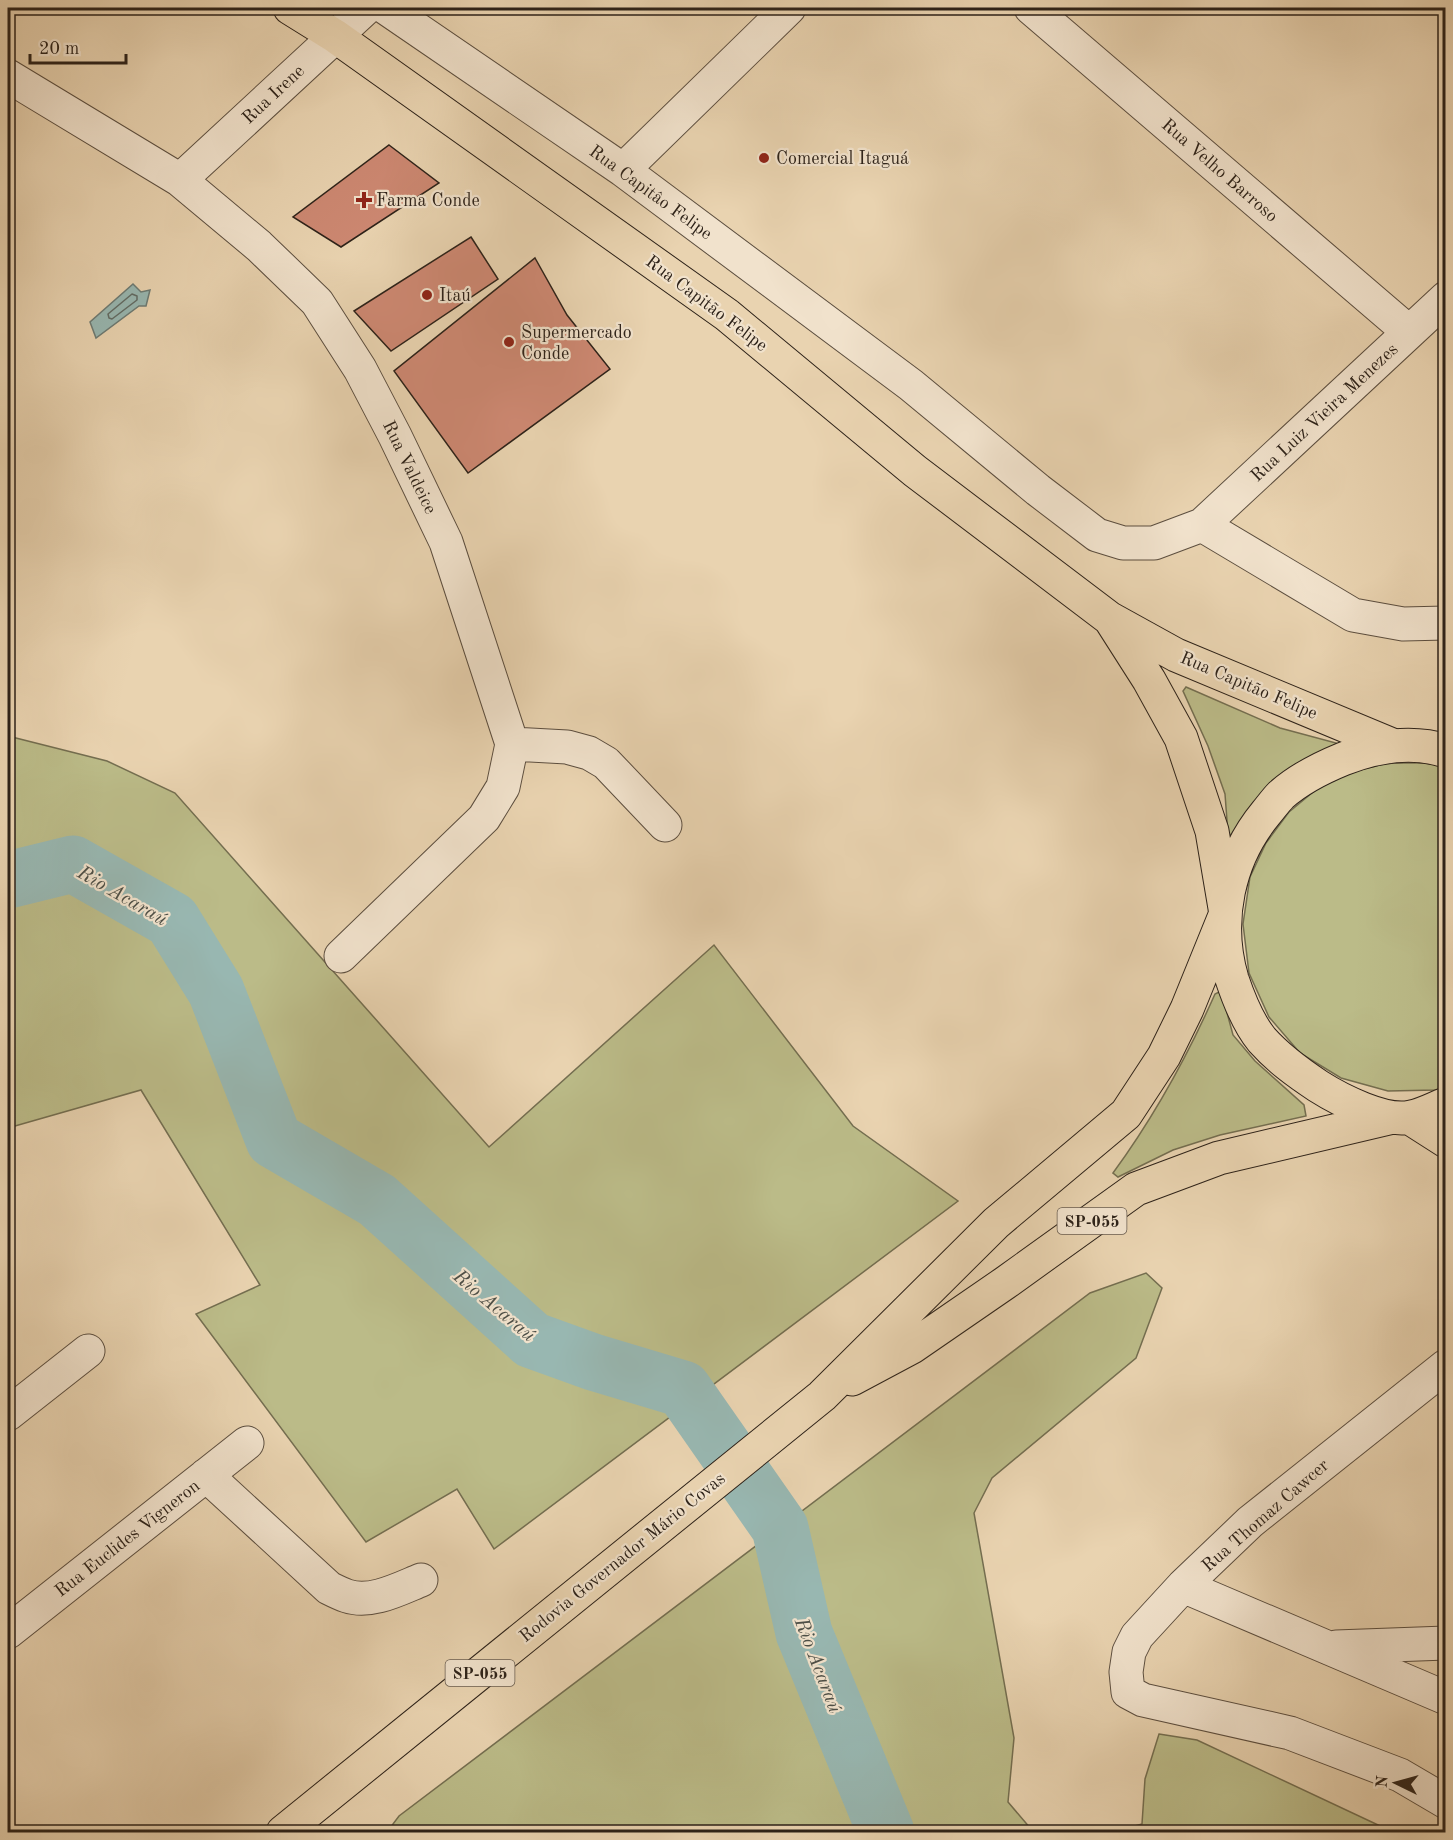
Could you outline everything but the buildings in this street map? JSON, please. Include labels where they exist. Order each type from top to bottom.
[{"type":"main road","name":"Rua Capitão Felipe","points":[[290,8],[335,36],[727,315],[915,471],[1109,618],[1176,655],[1392,745]]},
{"type":"main road","name":"Rua Capitão Felipe","points":[[1109,618],[1149,680],[1181,738],[1212,831],[1225,913]]},
{"type":"main road","name":"Rodovia Governador Mário Covas","points":[[283,1833],[822,1395],[996,1223],[1126,1114],[1164,1056],[1187,1009],[1225,913],[1232,873],[1251,831],[1280,796],[1317,769],[1360,752],[1392,745],[1442,747]]},
{"type":"main road","name":"Rodovia Governador Mário Covas","points":[[1225,913],[1227,961],[1239,1002],[1261,1038],[1291,1069],[1327,1092],[1358,1108],[1402,1117]]},
{"type":"main road","name":"Rodovia Governador Mário Covas","points":[[822,1395],[912,1347],[1005,1284],[1136,1189],[1220,1158],[1402,1117],[1446,1104]]},
{"type":"main road","name":"SP-055","points":[[1402,1117],[1446,1141]]},
{"type":"street","name":"Rua Irene","points":[[180,180],[366,8]]},
{"type":"street","name":"Rua Capitâo Felipe","points":[[386,8],[624,170],[910,385],[1038,490],[1097,535],[1123,543],[1154,543],[1202,525]]},
{"type":"street","points":[[624,170],[789,8]]},
{"type":"street","name":"Rua Velho Barroso","points":[[1031,8],[1409,333]]},
{"type":"street","name":"Rua Valdeice","points":[[8,76],[180,180],[259,246],[317,302],[360,369],[446,542],[512,744],[503,787],[484,818],[341,956]]},
{"type":"street","name":"Rua Luiz Vieira Menezes","points":[[1202,525],[1446,298]]},
{"type":"street","points":[[1202,525],[1353,615],[1403,624],[1446,623]]},
{"type":"street","points":[[512,744],[567,747],[589,753],[606,763],[664,825]]},
{"type":"street","points":[[8,1414],[88,1352]]},
{"type":"street","name":"Rua Thomaz Cawcer","points":[[1446,1366],[1250,1522],[1183,1586],[1137,1636],[1130,1652],[1126,1672],[1128,1692],[1143,1700],[1290,1733],[1400,1775],[1446,1802]]},
{"type":"street","name":"Rua Euclides Vigneron","points":[[8,1632],[247,1443]]},
{"type":"street","points":[[206,1475],[329,1588],[339,1593],[348,1597],[371,1598],[421,1580]]},
{"type":"street","points":[[1183,1586],[1446,1698]]},
{"type":"street","points":[[1326,1647],[1446,1643]]},
{"type":"green space","points":[[1186,687],[1280,728],[1336,743],[1335,750],[1236,836],[1228,834],[1225,794],[1208,746],[1183,691]]},
{"type":"green space","points":[[8,736],[107,761],[175,793],[489,1147],[714,945],[853,1126],[958,1201],[494,1549],[457,1489],[366,1542],[196,1314],[260,1285],[141,1090],[8,1128]]},
{"type":"green space","points":[[1388,763],[1426,763],[1445,767],[1445,1086],[1436,1090],[1388,1091],[1341,1078],[1300,1053],[1269,1017],[1249,973],[1243,924],[1250,877],[1266,843],[1289,812],[1318,788],[1351,772]]},
{"type":"green space","points":[[1219,992],[1223,998],[1233,1035],[1255,1061],[1304,1105],[1306,1116],[1220,1135],[1173,1150],[1118,1177],[1113,1173],[1156,1108],[1193,1041],[1215,994]]},
{"type":"green space","points":[[1146,1273],[1162,1288],[1136,1358],[992,1478],[974,1513],[1014,1738],[1008,1802],[1031,1829],[1072,1832],[387,1832],[399,1816],[1090,1293]]},
{"type":"green space","points":[[1159,1734],[1197,1740],[1393,1832],[1114,1832],[1142,1824],[1145,1779]]},
{"type":"water","points":[[133,284],[141,292],[150,290],[146,306],[139,306],[96,338],[90,322]]},
{"type":"waterway","name":"Rio Acaraú","points":[[8,880],[73,864],[172,920],[216,991],[274,1140],[377,1200],[532,1340],[593,1362],[683,1389],[780,1528],[804,1633],[886,1832]]},
{"type":"place","name":"Comercial Itaguá","points":[[764,158]]},
{"type":"place","name":"Farma Conde","points":[[364,200]]},
{"type":"place","name":"Itaú","points":[[427,295]]},
{"type":"place","name":"Supermercado Conde","points":[[509,342]]}]
